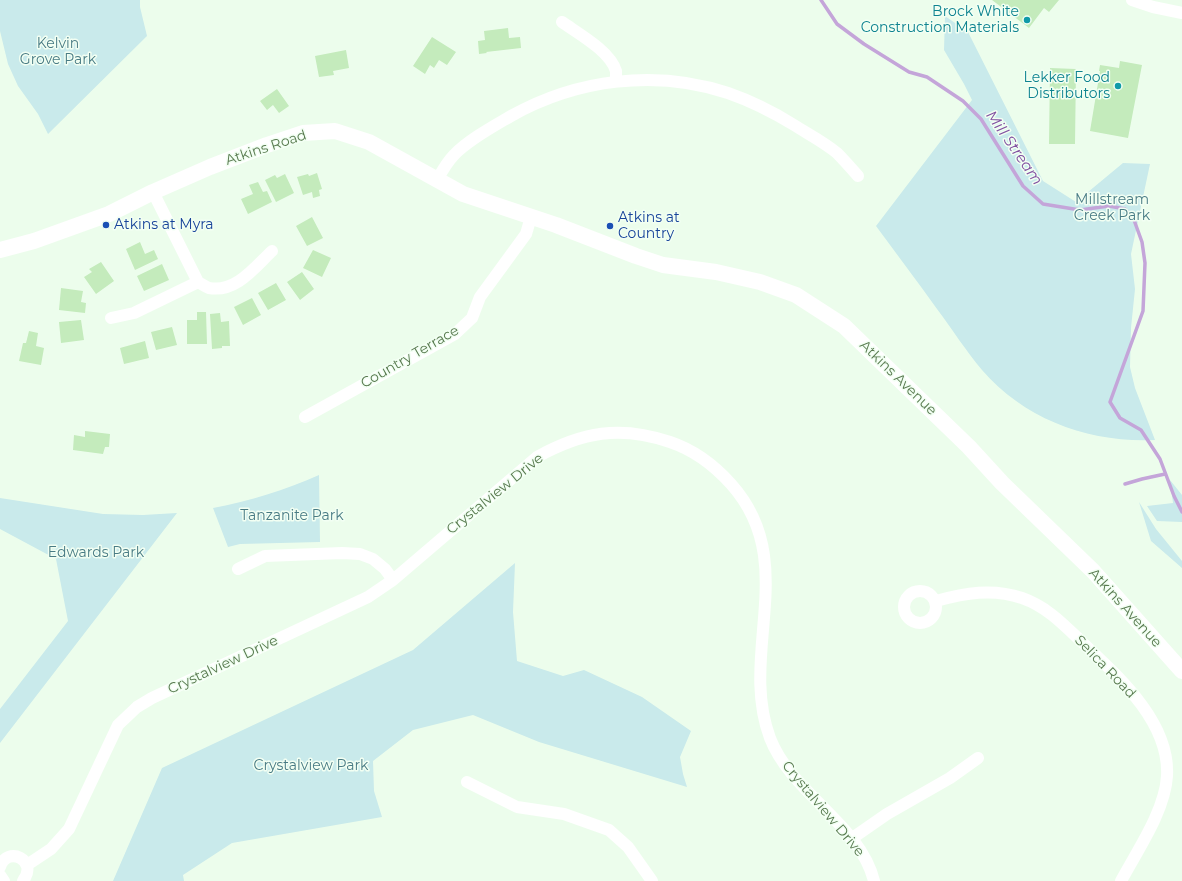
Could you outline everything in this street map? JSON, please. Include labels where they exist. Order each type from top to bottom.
[{"type":"street","points":[[1132,0],[1153,7],[1182,13]]},
{"type":"street","points":[[562,22],[609,58],[616,71],[616,81]]},
{"type":"street","points":[[436,180],[455,154],[491,127],[518,112],[547,98],[574,90],[616,81],[661,81],[694,85],[728,93],[753,103],[807,133],[837,153],[858,176]]},
{"type":"street","name":"Atkins Road","points":[[0,250],[34,241],[109,214],[153,192],[210,167],[266,145],[303,133],[335,132],[369,142],[463,194],[531,217]]},
{"type":"street","points":[[153,192],[198,282],[208,288],[223,288],[238,282],[272,250]]},
{"type":"street","name":"Country Terrace","points":[[305,417],[455,334],[472,318],[480,296],[526,234],[531,217]]},
{"type":"street","name":"Atkins Avenue","points":[[531,217],[636,256],[663,264],[716,272],[760,282],[796,296],[844,326],[969,447],[1002,483],[1093,571],[1182,671]]},
{"type":"street","points":[[111,318],[134,313],[198,282]]},
{"type":"street","name":"Crystalview Drive","points":[[27,865],[51,849],[69,829],[118,725],[137,706],[368,597],[393,580],[514,475],[537,457],[557,445],[581,437],[601,433],[630,432],[654,436],[681,445],[705,459],[721,473],[738,492],[753,515],[763,546],[767,579],[760,682],[762,708],[770,739],[786,768],[851,839],[864,856],[874,881]]},
{"type":"street","points":[[238,569],[265,556],[342,552],[360,554],[373,558],[385,569],[393,580]]},
{"type":"street","name":"Selica Road","points":[[936,601],[970,593],[999,592],[1022,598],[1050,612],[1121,679],[1146,712],[1159,734],[1165,754],[1167,776],[1165,791],[1157,816],[1121,881]]},
{"type":"street","points":[[851,839],[887,814],[950,778],[978,758]]},
{"type":"street","points":[[467,782],[517,807],[564,814],[609,830],[628,847],[652,881]]},
{"type":"street","points":[[0,866],[4,859],[14,856],[20,857],[27,865],[28,871],[27,876],[23,881]]},
{"type":"street","points":[[0,875],[4,881]]},
{"type":"green space","name":"Kelvin Grove Park","points":[[0,0],[140,0],[140,7],[147,36],[48,134],[38,114],[18,86],[8,64],[0,31]]},
{"type":"green space","name":"Millstream Creek Park","points":[[945,16],[968,32],[1043,181],[1076,202],[1123,163],[1150,164],[1131,254],[1135,289],[1131,328],[1130,367],[1135,388],[1155,440],[1131,440],[1083,432],[1060,425],[1038,415],[1018,402],[999,387],[976,363],[876,226],[972,100],[944,50]]},
{"type":"green space","name":"Tanzanite Park","points":[[319,475],[320,542],[240,544],[228,547],[213,508],[240,502],[293,486]]},
{"type":"green space","points":[[1170,480],[1182,495],[1182,522],[1157,521],[1147,506],[1173,503]]},
{"type":"green space","name":"Edwards Park","points":[[0,498],[103,514],[143,515],[177,513],[0,743],[0,709],[68,621],[56,559],[0,529]]},
{"type":"green space","points":[[1139,502],[1156,529],[1182,561],[1182,568],[1151,541]]},
{"type":"green space","name":"Crystalview Park","points":[[515,563],[513,612],[517,661],[563,676],[584,670],[642,697],[691,731],[680,757],[687,787],[539,742],[473,715],[413,730],[373,761],[374,791],[382,817],[232,843],[183,875],[184,881],[113,881],[162,768],[413,650]]},
{"type":"building","name":"Brock White Construction Materials","points":[[992,0],[1059,0],[1049,12],[1044,8],[1029,28]]},
{"type":"building","points":[[508,28],[509,38],[520,37],[521,48],[479,54],[478,41],[485,40],[484,31]]},
{"type":"building","points":[[432,37],[456,52],[447,65],[439,60],[434,68],[430,65],[425,74],[413,66]]},
{"type":"building","points":[[346,50],[349,68],[333,71],[334,75],[319,77],[315,56]]},
{"type":"building","name":"Lekker Food Distributors","points":[[1120,61],[1142,65],[1128,138],[1090,131],[1100,65],[1119,68]]},
{"type":"building","points":[[1050,68],[1076,69],[1075,144],[1049,144]]},
{"type":"building","points":[[277,89],[289,106],[279,113],[273,105],[267,110],[260,101]]},
{"type":"building","points":[[317,173],[322,189],[319,190],[320,196],[313,198],[312,192],[303,195],[297,177],[308,174],[309,176]]},
{"type":"building","points":[[285,174],[294,193],[276,202],[265,180],[275,175],[277,178]]},
{"type":"building","points":[[258,182],[263,192],[267,191],[272,202],[248,214],[241,199],[253,194],[249,185]]},
{"type":"building","points":[[312,217],[323,238],[307,246],[296,226]]},
{"type":"building","points":[[140,242],[145,254],[154,250],[158,259],[135,270],[126,249]]},
{"type":"building","points":[[313,250],[331,258],[322,277],[303,268]]},
{"type":"building","points":[[101,262],[114,281],[96,294],[84,277],[92,272],[89,269]]},
{"type":"building","points":[[162,264],[169,280],[144,291],[137,276]]},
{"type":"building","points":[[302,272],[314,289],[300,300],[287,282]]},
{"type":"building","points":[[276,283],[286,300],[268,310],[258,293]]},
{"type":"building","points":[[61,288],[83,291],[81,302],[86,303],[85,313],[59,310]]},
{"type":"building","points":[[252,298],[261,315],[243,325],[234,307]]},
{"type":"building","points":[[197,312],[206,312],[207,344],[187,344],[187,320],[197,320]]},
{"type":"building","points":[[220,313],[221,322],[229,321],[230,346],[222,346],[222,348],[212,349],[210,314]]},
{"type":"building","points":[[81,320],[84,340],[61,343],[59,322]]},
{"type":"building","points":[[172,327],[177,345],[156,350],[151,332]]},
{"type":"building","points":[[29,331],[38,333],[36,346],[44,348],[41,365],[19,361],[23,343],[26,343]]},
{"type":"building","points":[[145,341],[149,358],[124,364],[120,348]]},
{"type":"building","points":[[85,431],[110,434],[109,447],[105,447],[103,454],[73,450],[74,435],[85,437]]},
{"type":"waterway","name":"Mill Stream","points":[[821,0],[837,24],[864,44],[909,72],[927,77],[963,101],[981,119],[1023,186],[1043,204],[1080,210],[1109,206],[1125,209],[1134,220],[1142,242],[1145,263],[1143,311],[1110,402],[1120,418],[1141,430],[1160,459],[1174,496],[1182,512]]},
{"type":"waterway","points":[[1125,484],[1165,474]]},
{"type":"place","name":"Brock White Construction Materials","points":[[1027,20]]},
{"type":"place","name":"Lekker Food Distributors","points":[[1118,86]]},
{"type":"place","name":"Atkins at Myra","points":[[106,225]]},
{"type":"place","name":"Atkins at Country","points":[[610,226]]}]
